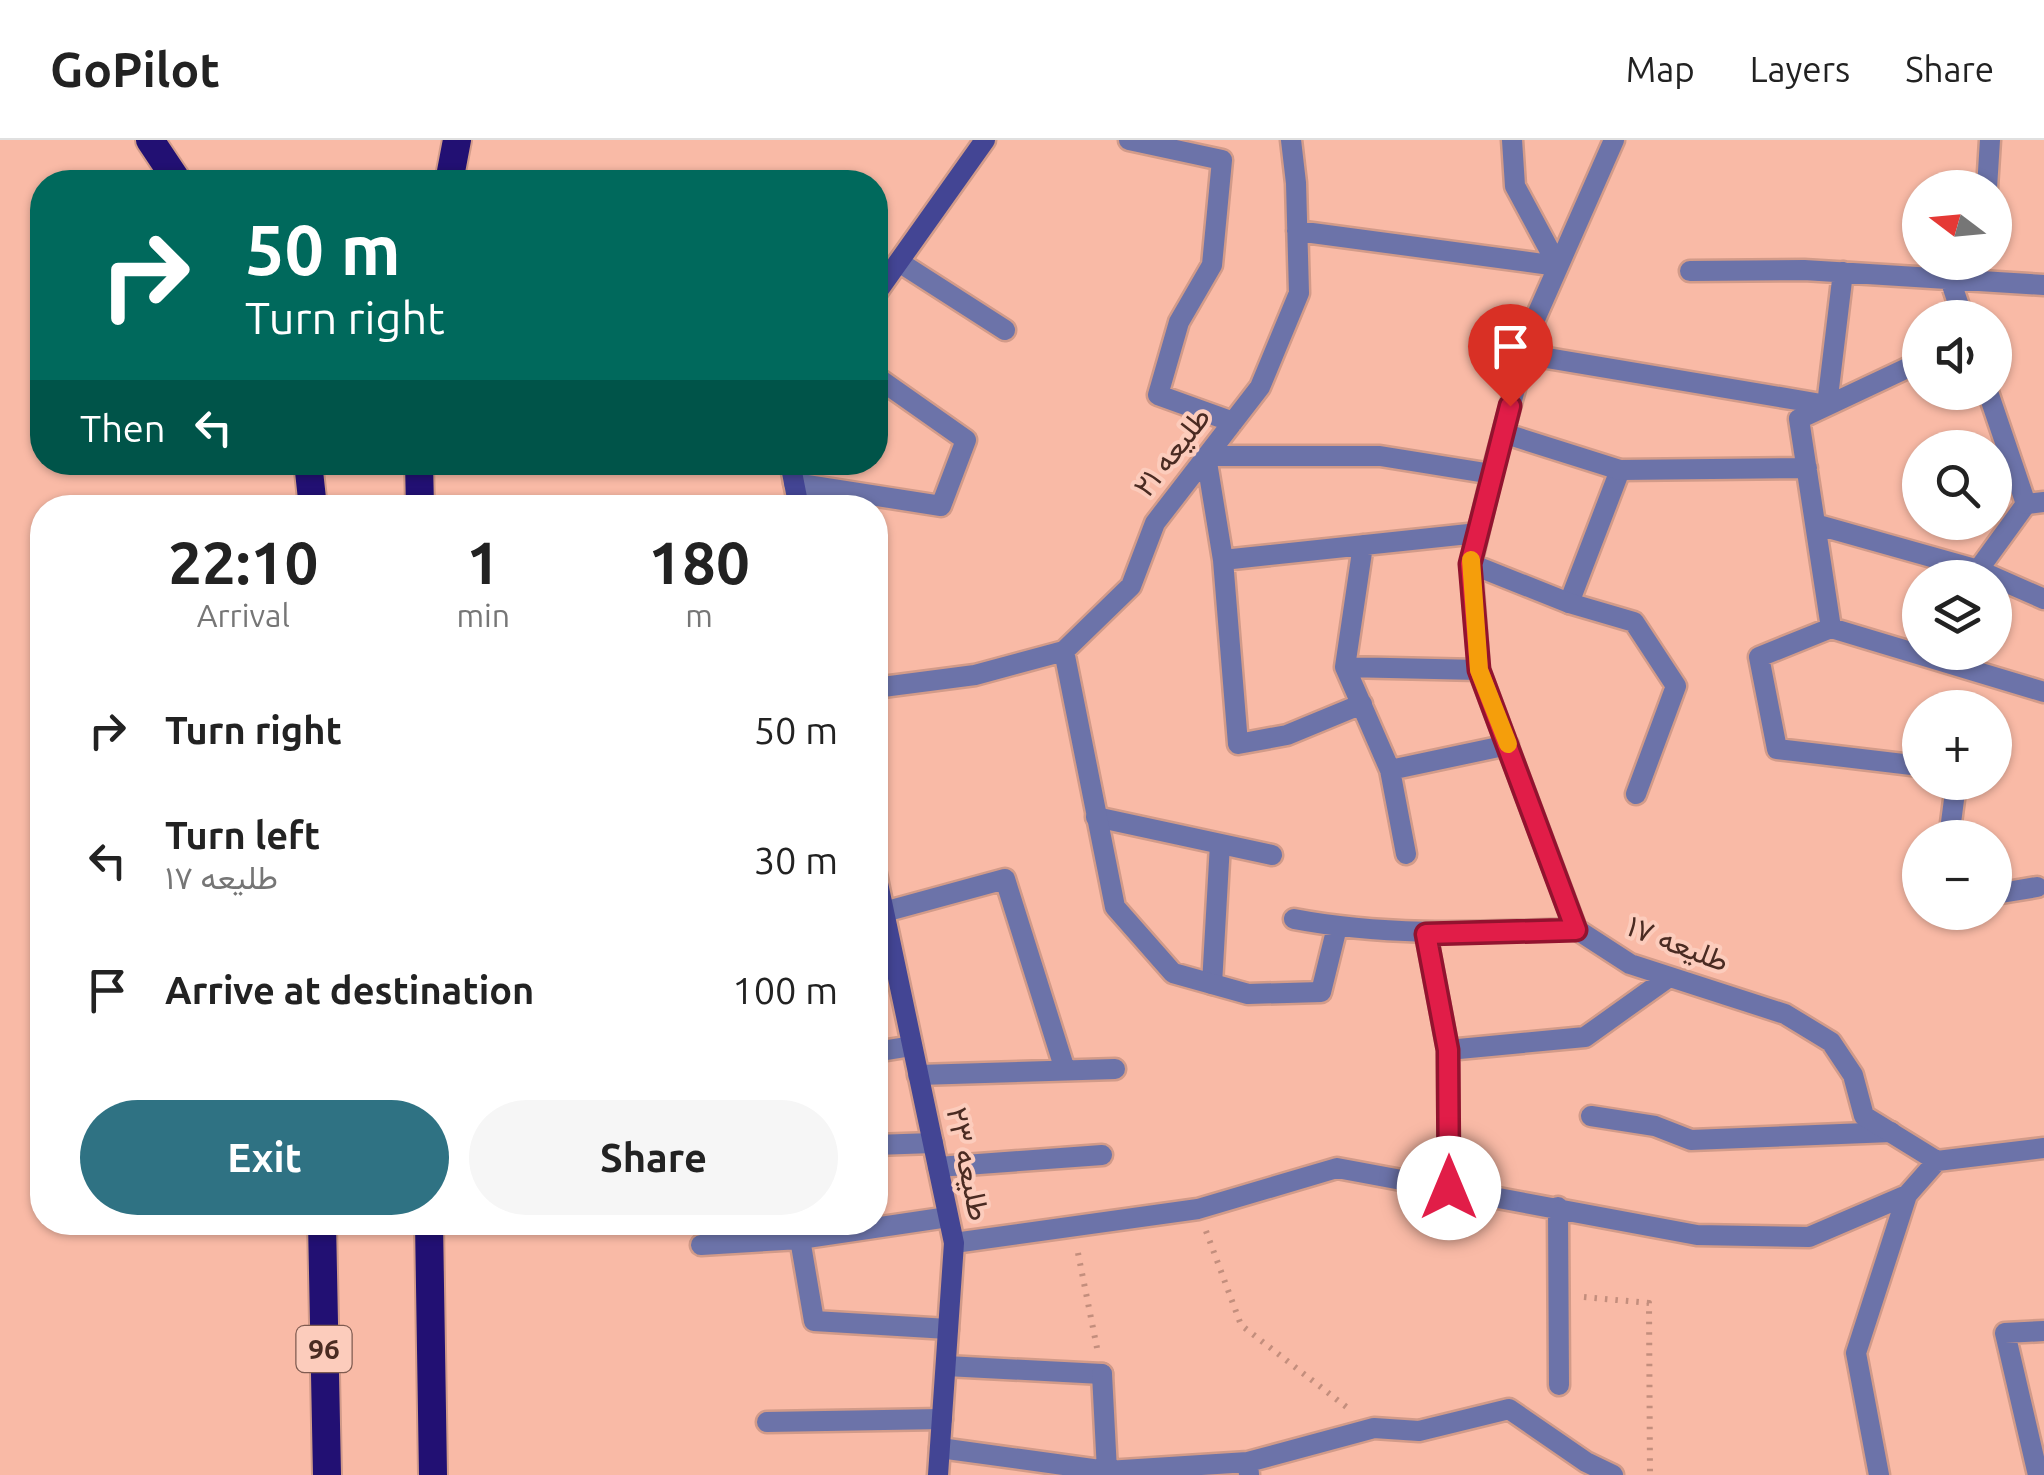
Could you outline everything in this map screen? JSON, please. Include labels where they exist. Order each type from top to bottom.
[{"type":"highway","points":[[150,140],[170,170]]},
{"type":"highway","points":[[451,170],[457,140]]},
{"type":"highway","name":"96","points":[[322,1235],[327,1475]]},
{"type":"highway","points":[[429,1235],[433,1475]]},
{"type":"main road","points":[[888,276],[985,140]]},
{"type":"main road","name":"طلیعه ۲۳","points":[[888,961],[912,1046],[954,1244],[938,1475]]},
{"type":"street","points":[[1130,140],[1222,160],[1212,265],[1178,322],[1158,394],[1233,422]]},
{"type":"street","name":"طلیعه ۲۱","points":[[888,686],[975,675],[1064,651],[1131,586],[1155,523],[1260,387],[1299,294],[1291,140]]},
{"type":"street","points":[[1512,140],[1515,186],[1558,266]]},
{"type":"street","points":[[1294,918],[1337,927],[1426,934],[1576,930],[1479,670],[1470,564],[1532,326],[1614,140]]},
{"type":"street","points":[[1988,170],[1990,140]]},
{"type":"street","points":[[1298,231],[1558,266]]},
{"type":"street","points":[[898,262],[1005,330]]},
{"type":"street","points":[[1690,270],[1902,276]]},
{"type":"street","points":[[1828,405],[1843,272]]},
{"type":"street","points":[[2012,278],[2044,285]]},
{"type":"street","points":[[1524,354],[1828,405]]},
{"type":"street","points":[[1831,628],[1799,418],[1902,370]]},
{"type":"street","points":[[801,475],[941,506],[966,440],[888,385]]},
{"type":"street","points":[[1987,560],[2035,503],[1996,410]]},
{"type":"street","points":[[1503,433],[1620,470],[1808,468]]},
{"type":"street","points":[[1362,704],[1287,735],[1238,744],[1222,560],[1206,456],[1380,456],[1492,474]]},
{"type":"street","points":[[1569,603],[1620,470]]},
{"type":"street","points":[[1818,525],[1942,560]]},
{"type":"street","points":[[1222,560],[1478,533]]},
{"type":"street","points":[[1363,545],[1344,667],[1390,770],[1406,854]]},
{"type":"street","points":[[1470,564],[1569,603],[1634,622],[1676,686],[1636,794]]},
{"type":"street","points":[[2012,584],[2044,598]]},
{"type":"street","points":[[1902,764],[1776,749],[1759,657],[1831,628],[2044,692]]},
{"type":"street","points":[[1064,651],[1114,907],[1173,973],[1248,994],[1321,992],[1337,927]]},
{"type":"street","points":[[1344,667],[1479,670]]},
{"type":"street","points":[[1390,770],[1508,745]]},
{"type":"street","points":[[1096,818],[1272,855]]},
{"type":"street","points":[[1212,984],[1220,844]]},
{"type":"street","points":[[888,911],[1005,880],[1065,1070]]},
{"type":"street","points":[[2012,892],[2042,889]]},
{"type":"street","name":"طلیعه ۱۷","points":[[1576,930],[1630,964],[1785,1014],[1831,1042],[1853,1076],[1864,1116],[1937,1161]]},
{"type":"street","points":[[1426,934],[1448,1050],[1449,1188]]},
{"type":"street","points":[[1448,1050],[1586,1037],[1669,977]]},
{"type":"street","points":[[888,1050],[912,1046]]},
{"type":"street","points":[[918,1076],[1115,1069]]},
{"type":"street","points":[[1591,1116],[1654,1126],[1691,1140],[1891,1132]]},
{"type":"street","points":[[888,1145],[933,1143]]},
{"type":"street","points":[[1879,1475],[1856,1352],[1907,1195],[1937,1161],[2044,1148]]},
{"type":"street","points":[[938,1167],[1102,1155]]},
{"type":"street","points":[[954,1244],[1198,1209],[1337,1168],[1697,1235],[1809,1238],[1907,1195]]},
{"type":"street","points":[[1558,1207],[1558,1385]]},
{"type":"street","points":[[888,1226],[948,1217]]},
{"type":"street","points":[[702,1245],[827,1235]]},
{"type":"street","points":[[800,1239],[814,1322],[948,1329]]},
{"type":"street","points":[[2038,1475],[2005,1334],[2044,1332]]},
{"type":"street","points":[[946,1366],[1102,1374],[1107,1471]]},
{"type":"street","points":[[940,1448],[1107,1471],[1248,1468],[1374,1428],[1419,1430],[1509,1409],[1586,1462],[1614,1475]]},
{"type":"street","points":[[767,1422],[942,1419]]},
{"type":"path","points":[[1198,1209],[1241,1325],[1374,1428]]},
{"type":"path","points":[[1073,1227],[1102,1374]]},
{"type":"path","points":[[1558,1295],[1649,1303],[1650,1475]]},
{"type":"slow traffic","points":[[1471,560],[1479,670],[1508,744]]},
{"type":"route","points":[[1449,1188],[1448,1050],[1426,934],[1576,930],[1479,670],[1470,564],[1510,406]]}]
